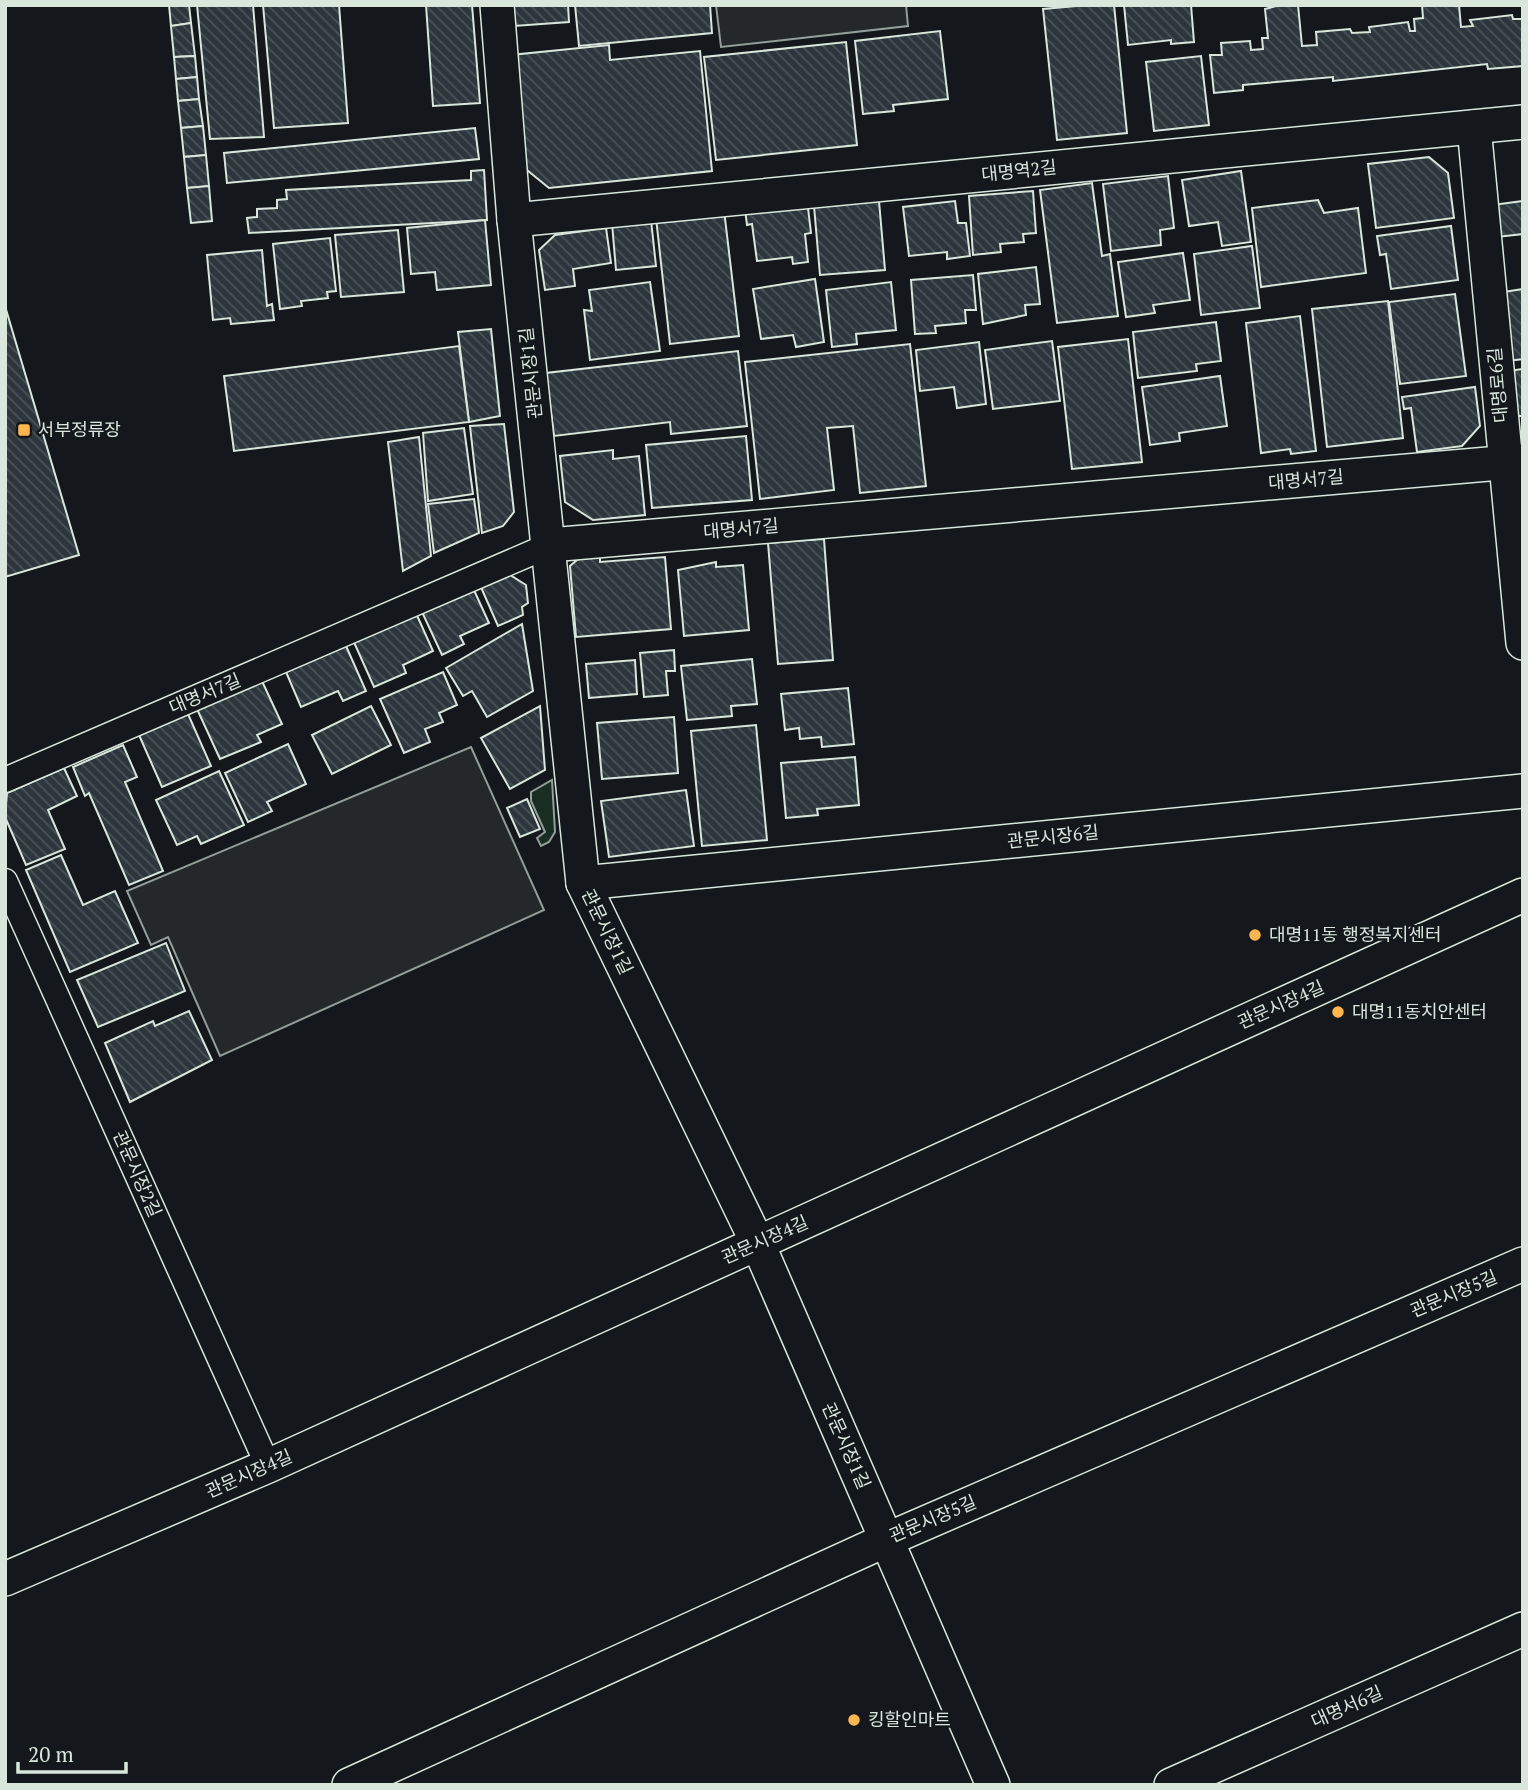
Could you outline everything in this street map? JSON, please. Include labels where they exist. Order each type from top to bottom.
[{"type":"street","name":"관문시장1길","points":[[497,5],[514,220],[550,545],[583,883],[758,1244],[993,1785]]},
{"type":"street","name":"대명역2길","points":[[514,220],[1523,122]]},
{"type":"street","name":"대명로6길","points":[[1474,127],[1514,462],[1523,643]]},
{"type":"street","name":"대명서7길","points":[[5,780],[550,545],[1514,462]]},
{"type":"street","name":"관문시장6길","points":[[583,883],[1523,791]]},
{"type":"street","name":"관문시장2길","points":[[5,881],[268,1466]]},
{"type":"street","name":"관문시장4길","points":[[5,1579],[268,1466],[1523,895]]},
{"type":"street","name":"관문시장5길","points":[[349,1785],[886,1540],[1523,1264]]},
{"type":"street","name":"대명서6길","points":[[1171,1785],[1523,1629]]},
{"type":"green space","points":[[552,780],[555,832],[549,842],[541,846],[537,838],[545,832],[531,801],[531,792]]},
{"type":"shaded area","points":[[716,5],[906,5],[908,26],[721,47]]},
{"type":"shaded area","points":[[471,747],[544,910],[220,1056],[168,937],[151,945],[127,891]]},
{"type":"building","points":[[169,5],[189,5],[191,23],[171,26]]},
{"type":"building","points":[[197,5],[253,5],[264,137],[210,139]]},
{"type":"building","points":[[263,5],[339,5],[348,123],[274,128]]},
{"type":"building","points":[[426,5],[472,5],[480,103],[433,106]]},
{"type":"building","points":[[513,5],[568,5],[569,22],[514,26]]},
{"type":"building","points":[[575,5],[710,5],[712,33],[579,46]]},
{"type":"building","points":[[1114,5],[1127,133],[1057,140],[1043,9]]},
{"type":"building","points":[[1124,5],[1191,5],[1194,42],[1171,44],[1171,40],[1128,45]]},
{"type":"building","points":[[1280,5],[1298,5],[1302,46],[1317,45],[1316,32],[1350,29],[1352,33],[1370,32],[1369,27],[1408,22],[1410,31],[1415,31],[1414,19],[1423,18],[1422,5],[1459,5],[1461,27],[1473,26],[1470,20],[1512,15],[1513,19],[1522,19],[1523,66],[1488,69],[1487,64],[1333,81],[1333,77],[1243,85],[1243,90],[1214,93],[1210,55],[1222,55],[1221,43],[1250,41],[1251,50],[1263,49],[1262,38],[1268,38],[1265,9]]},
{"type":"building","points":[[191,23],[195,56],[174,57],[171,26]]},
{"type":"building","points":[[940,31],[948,99],[893,105],[894,111],[863,114],[855,41]]},
{"type":"building","points":[[846,42],[857,145],[716,160],[704,57]]},
{"type":"building","points":[[609,45],[610,60],[700,51],[712,171],[549,188],[522,166],[511,55]]},
{"type":"building","points":[[195,56],[197,77],[176,79],[174,57]]},
{"type":"building","points":[[1201,56],[1209,125],[1154,131],[1146,62]]},
{"type":"building","points":[[197,77],[199,99],[178,101],[176,79]]},
{"type":"building","points":[[199,99],[203,126],[181,128],[178,101]]},
{"type":"building","points":[[203,126],[206,155],[184,157],[181,128]]},
{"type":"building","points":[[475,128],[479,159],[227,183],[224,153]]},
{"type":"building","points":[[206,155],[209,186],[187,188],[184,157]]},
{"type":"building","points":[[1429,157],[1448,173],[1454,218],[1376,228],[1368,164]]},
{"type":"building","points":[[484,170],[487,220],[249,233],[247,218],[257,217],[257,209],[277,208],[277,200],[287,199],[286,190],[471,180],[471,171]]},
{"type":"building","points":[[1241,171],[1251,242],[1222,246],[1218,222],[1189,226],[1182,180]]},
{"type":"building","points":[[1168,176],[1174,228],[1160,230],[1161,245],[1111,251],[1103,184]]},
{"type":"building","points":[[1092,183],[1102,256],[1110,254],[1118,316],[1057,323],[1040,190]]},
{"type":"building","points":[[209,186],[212,221],[191,223],[187,188]]},
{"type":"building","points":[[1033,191],[1036,233],[1023,234],[1024,242],[1000,244],[1001,252],[973,255],[969,196]]},
{"type":"building","points":[[1318,200],[1324,213],[1358,208],[1366,273],[1261,287],[1252,208]]},
{"type":"building","points":[[879,201],[885,270],[820,275],[814,206]]},
{"type":"building","points":[[955,201],[958,223],[966,223],[970,256],[947,259],[947,252],[909,256],[903,207]]},
{"type":"building","points":[[1523,201],[1523,234],[1497,237],[1492,205]]},
{"type":"building","points":[[808,208],[811,233],[805,234],[808,262],[793,264],[792,257],[757,261],[752,224],[747,225],[745,209]]},
{"type":"building","points":[[724,210],[739,336],[670,344],[656,218]]},
{"type":"building","points":[[485,220],[491,285],[437,290],[435,272],[411,274],[407,228]]},
{"type":"building","points":[[651,220],[656,266],[616,270],[612,223]]},
{"type":"building","points":[[1451,226],[1458,280],[1391,289],[1386,254],[1380,255],[1377,236]]},
{"type":"building","points":[[606,228],[611,263],[573,269],[575,286],[545,290],[539,250],[555,235]]},
{"type":"building","points":[[398,230],[404,292],[341,297],[335,235]]},
{"type":"building","points":[[330,238],[336,291],[327,292],[328,298],[301,301],[302,306],[280,309],[273,244]]},
{"type":"building","points":[[1252,246],[1260,308],[1201,315],[1194,254]]},
{"type":"building","points":[[262,250],[267,306],[272,304],[274,320],[231,324],[230,318],[213,320],[207,255]]},
{"type":"building","points":[[1183,253],[1190,300],[1153,305],[1155,313],[1126,317],[1118,262]]},
{"type":"building","points":[[1036,267],[1040,304],[1025,305],[1026,315],[983,324],[978,274]]},
{"type":"building","points":[[973,275],[976,310],[965,310],[966,323],[935,326],[936,333],[915,334],[911,280]]},
{"type":"building","points":[[815,279],[824,342],[796,347],[793,335],[761,339],[753,289]]},
{"type":"building","points":[[650,282],[660,351],[590,360],[584,310],[592,311],[589,290]]},
{"type":"building","points":[[891,282],[896,330],[856,334],[857,344],[832,347],[826,290]]},
{"type":"building","points":[[1523,289],[1523,359],[1508,361],[1497,293]]},
{"type":"building","points":[[1455,294],[1466,376],[1400,384],[1389,302]]},
{"type":"building","points":[[1388,301],[1403,438],[1327,447],[1312,309]]},
{"type":"building","name":"서부정류장","points":[[5,306],[79,555],[5,577]]},
{"type":"building","points":[[1300,316],[1316,451],[1291,454],[1290,449],[1261,453],[1246,323]]},
{"type":"building","points":[[1216,322],[1221,361],[1196,364],[1197,371],[1138,378],[1133,332]]},
{"type":"building","points":[[491,329],[500,416],[469,422],[458,332]]},
{"type":"building","points":[[1128,339],[1142,462],[1072,469],[1058,347]]},
{"type":"building","points":[[1052,341],[1060,401],[993,409],[985,350]]},
{"type":"building","points":[[979,342],[986,404],[957,408],[954,387],[920,391],[916,350]]},
{"type":"building","points":[[910,344],[926,486],[860,493],[853,426],[827,428],[834,490],[760,499],[745,362]]},
{"type":"building","points":[[459,346],[469,422],[234,451],[224,376]]},
{"type":"building","points":[[738,351],[747,426],[671,434],[670,422],[554,436],[546,373]]},
{"type":"building","points":[[1523,369],[1523,416],[1519,416],[1514,409],[1508,371]]},
{"type":"building","points":[[1220,376],[1227,426],[1179,433],[1180,441],[1150,445],[1142,387]]},
{"type":"building","points":[[1475,387],[1480,426],[1462,446],[1417,452],[1411,408],[1404,409],[1402,397]]},
{"type":"building","points":[[504,424],[514,512],[503,526],[482,533],[470,426]]},
{"type":"building","points":[[464,428],[473,494],[428,501],[423,433]]},
{"type":"building","points":[[746,436],[752,500],[652,508],[646,445]]},
{"type":"building","points":[[419,437],[431,556],[403,571],[388,442]]},
{"type":"building","points":[[613,450],[613,459],[639,456],[645,515],[593,520],[565,502],[560,456]]},
{"type":"building","points":[[474,499],[479,533],[434,553],[428,504]]},
{"type":"building","points":[[824,539],[833,660],[778,664],[768,543]]},
{"type":"building","points":[[600,553],[600,562],[665,557],[671,629],[576,637],[570,566],[584,554]]},
{"type":"building","points":[[716,562],[716,567],[743,565],[749,630],[684,636],[678,570]]},
{"type":"building","points":[[507,573],[526,585],[528,603],[522,607],[523,615],[498,626],[480,585]]},
{"type":"building","points":[[473,588],[489,623],[460,636],[464,644],[442,655],[422,612]]},
{"type":"building","points":[[415,611],[433,651],[403,665],[406,673],[374,687],[353,640]]},
{"type":"building","points":[[522,624],[533,691],[487,717],[472,691],[463,696],[446,668]]},
{"type":"building","points":[[346,646],[366,691],[343,701],[338,691],[301,707],[286,672]]},
{"type":"building","points":[[674,650],[675,671],[666,671],[668,695],[644,697],[640,653]]},
{"type":"building","points":[[752,659],[757,704],[731,706],[732,716],[687,720],[681,666]]},
{"type":"building","points":[[635,660],[637,694],[589,698],[586,664]]},
{"type":"building","points":[[443,672],[457,705],[439,713],[443,722],[425,729],[430,742],[404,753],[380,699]]},
{"type":"building","points":[[261,679],[282,724],[257,735],[261,742],[220,759],[197,709]]},
{"type":"building","points":[[848,688],[854,744],[822,747],[821,737],[800,739],[799,728],[785,730],[781,694]]},
{"type":"building","points":[[371,706],[391,745],[332,774],[312,735]]},
{"type":"building","points":[[540,706],[545,770],[510,789],[481,738]]},
{"type":"building","points":[[188,714],[211,766],[162,787],[139,735]]},
{"type":"building","points":[[674,717],[678,773],[602,779],[597,723]]},
{"type":"building","points":[[756,725],[767,840],[702,846],[691,731]]},
{"type":"building","points":[[288,744],[306,784],[267,802],[272,811],[248,822],[225,773]]},
{"type":"building","points":[[123,745],[137,777],[125,782],[163,871],[129,885],[89,793],[85,796],[73,767]]},
{"type":"building","points":[[855,757],[859,805],[817,809],[818,815],[786,818],[781,763]]},
{"type":"building","points":[[64,768],[77,796],[48,810],[65,849],[26,865],[5,817],[7,793]]},
{"type":"building","points":[[219,771],[244,825],[201,844],[197,836],[177,845],[156,800]]},
{"type":"building","points":[[686,790],[694,846],[609,857],[601,801]]},
{"type":"building","points":[[527,799],[540,829],[520,837],[507,808]]},
{"type":"building","points":[[61,855],[83,905],[115,891],[138,943],[70,972],[26,870]]},
{"type":"building","points":[[166,943],[185,991],[98,1027],[77,980]]},
{"type":"building","points":[[189,1011],[212,1060],[130,1102],[105,1043],[153,1021],[155,1026]]},
{"type":"place","name":"서부정류장","points":[[24,430]]},
{"type":"place","name":"대명11동 행정복지센터","points":[[1255,935]]},
{"type":"place","name":"대명11동치안센터","points":[[1338,1012]]},
{"type":"place","name":"킹할인마트","points":[[854,1720]]}]
